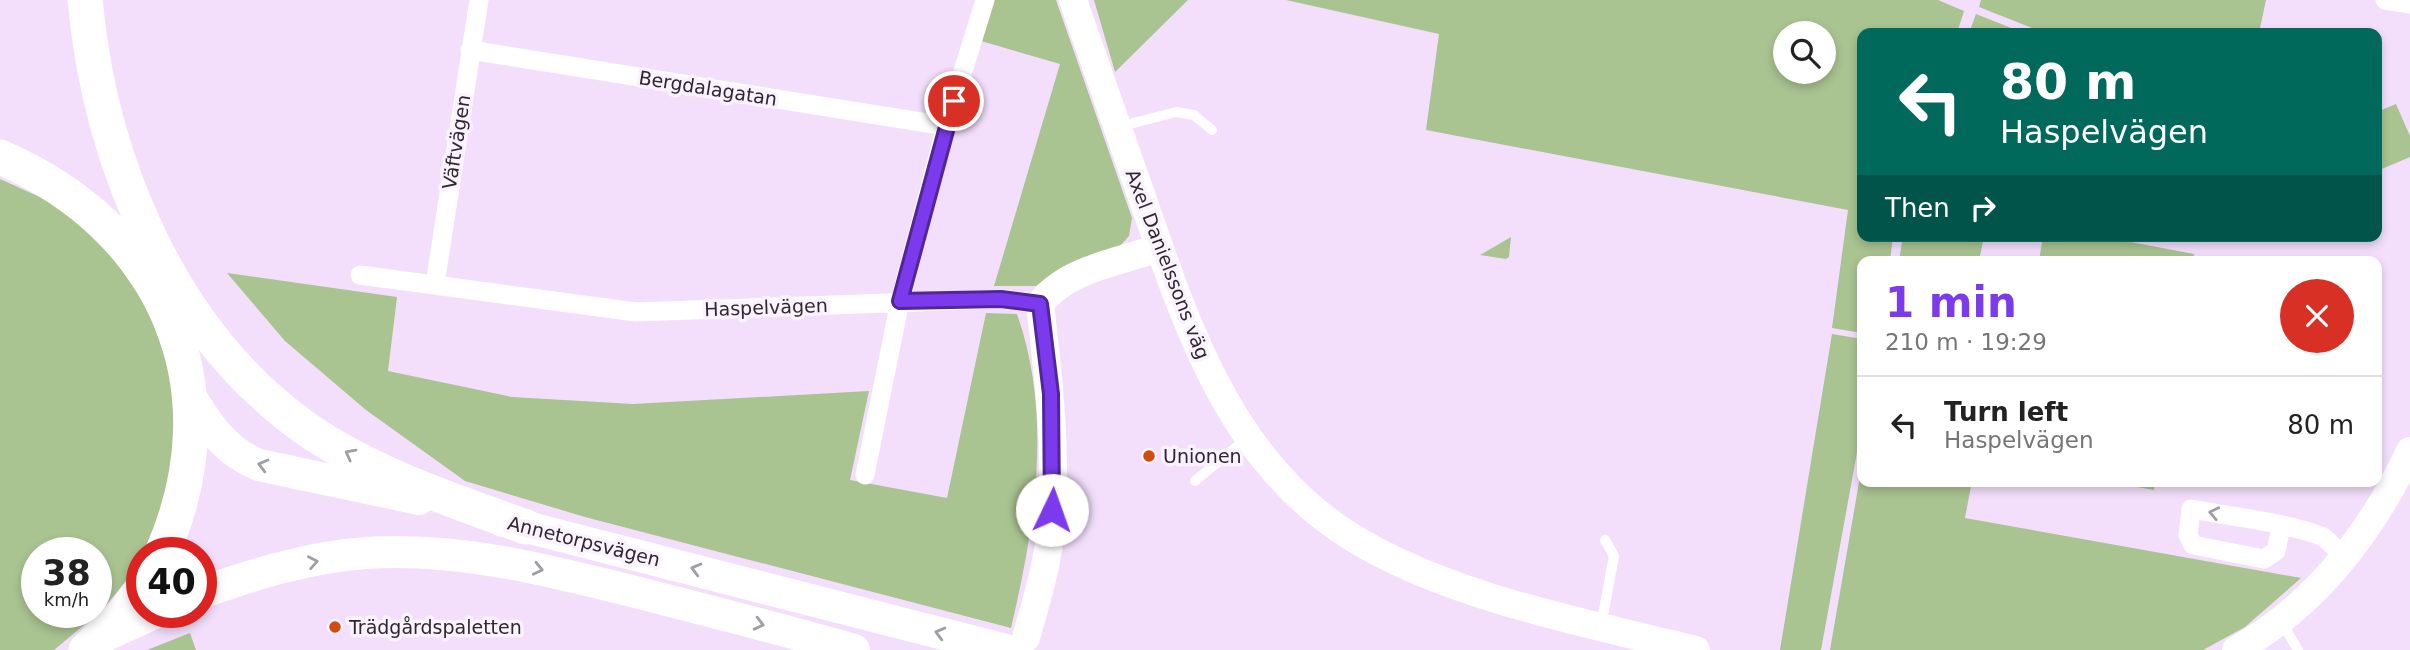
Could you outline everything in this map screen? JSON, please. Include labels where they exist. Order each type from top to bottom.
[{"type":"highway","points":[[75,7],[84,101],[131,251]]},
{"type":"highway","points":[[75,7],[93,62],[105,121],[139,213],[163,265],[225,352],[282,409],[336,447],[410,484],[526,527]]},
{"type":"highway","points":[[0,157],[37,173],[82,203],[131,251],[170,318],[182,355],[189,394],[189,461],[180,505],[168,537]]},
{"type":"highway","points":[[93,643],[126,607]]},
{"type":"main road","name":"Annetorpsvägen","points":[[189,394],[215,434],[242,458],[259,465],[374,487],[526,527],[1016,644]]},
{"type":"main road","name":"Annetorpsvägen","points":[[217,588],[271,570],[365,553],[451,554],[491,559],[586,580],[854,650]]},
{"type":"main road","points":[[93,643],[126,627]]},
{"type":"street","name":"Väftvägen","points":[[435,284],[480,0]]},
{"type":"street","points":[[865,475],[900,301],[946,126],[985,0]]},
{"type":"street","name":"Axel Danielssons väg","points":[[1073,0],[1186,324],[1217,391],[1286,483],[1315,512],[1349,536],[1387,557],[1460,587],[1696,650]]},
{"type":"street","points":[[2385,0],[2410,4]]},
{"type":"street","name":"Bergdalagatan","points":[[470,50],[946,126]]},
{"type":"street","points":[[1016,644],[1047,557],[1054,479],[1051,394],[1040,304],[1051,289],[1071,278],[1159,248]]},
{"type":"street","name":"Haspelvägen","points":[[360,275],[566,305],[636,312],[900,301],[1001,299],[1040,304]]},
{"type":"street","points":[[2235,650],[2280,620],[2344,559],[2375,517],[2410,452]]},
{"type":"street","points":[[2281,527],[2324,537],[2344,559]]},
{"type":"lane","points":[[1117,127],[1176,112],[1194,115],[1212,130]]},
{"type":"lane","points":[[1195,481],[1249,436]]},
{"type":"lane","points":[[1601,626],[1614,556],[1605,541]]},
{"type":"lane","points":[[2280,620],[2298,650]]},
{"type":"green space","points":[[993,0],[1056,0],[1132,218],[1129,236],[1119,247],[1058,270],[1036,286],[994,286],[1060,64],[981,41]]},
{"type":"green space","points":[[1094,0],[1188,0],[1115,72]]},
{"type":"green space","points":[[1286,0],[1938,0],[1964,11],[1959,28],[1857,28],[1857,242],[1892,242],[1891,256],[1857,256],[1857,332],[1832,328],[1848,210],[1426,130],[1439,34]]},
{"type":"green space","points":[[1981,0],[2266,0],[2260,28],[2032,28],[1979,7]]},
{"type":"green space","points":[[1976,14],[2011,28],[1971,28]]},
{"type":"green space","points":[[2396,104],[2410,136],[2410,157],[2382,169],[2382,110]]},
{"type":"green space","points":[[0,179],[66,209],[100,239],[148,308],[176,389],[174,457],[159,525],[152,537],[126,537],[126,581],[112,598],[112,537],[21,537],[21,628],[80,628],[54,650],[0,650]]},
{"type":"green space","points":[[1511,237],[1509,257],[1506,259],[1480,255]]},
{"type":"green space","points":[[1902,242],[1983,242],[1980,256],[1900,256]]},
{"type":"green space","points":[[2042,242],[2131,242],[2194,254],[2194,256],[2040,256]]},
{"type":"green space","points":[[227,273],[397,297],[388,371],[512,397],[633,404],[869,391],[850,480],[947,498],[986,313],[1017,314],[1035,392],[1037,431],[1033,511],[1011,628],[585,517],[465,481],[366,410],[285,341]]},
{"type":"green space","points":[[1832,334],[1857,338],[1857,452],[1821,650],[1780,650]]},
{"type":"green space","points":[[1858,487],[1971,487],[1965,518],[2301,578],[2245,627],[2203,650],[1830,650]]},
{"type":"green space","points":[[190,633],[196,650],[147,650]]},
{"type":"place","name":"Unionen","points":[[1149,456]]},
{"type":"place","name":"Trädgårdspaletten","points":[[335,627]]},
{"type":"route","points":[[954,101],[900,301],[1001,299],[1040,304],[1051,394],[1054,479],[1052,510]]}]
